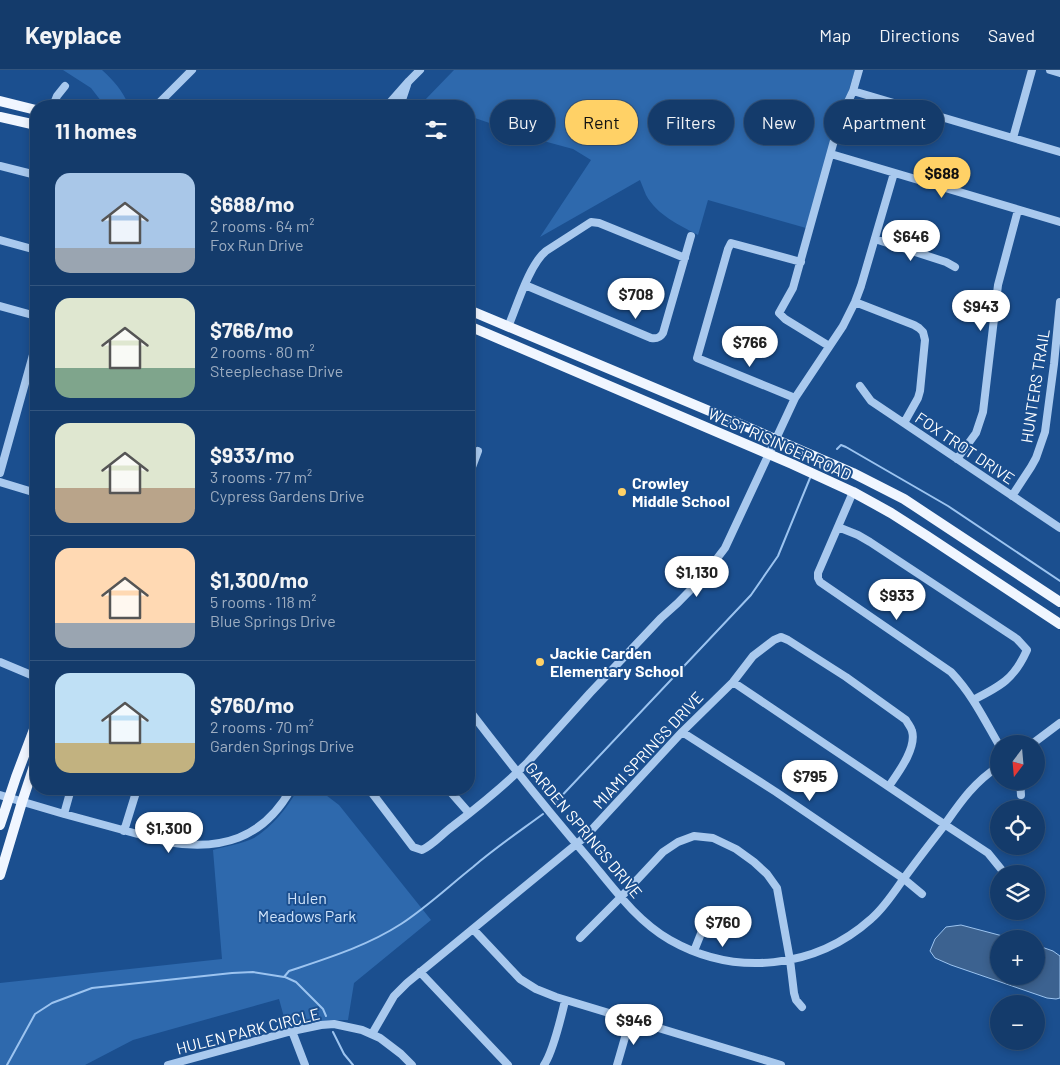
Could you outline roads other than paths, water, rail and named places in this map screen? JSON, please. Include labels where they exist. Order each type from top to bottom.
[{"type":"main road","points":[[0,101],[30,108]]},
{"type":"main road","points":[[0,117],[30,124]]},
{"type":"main road","name":"WEST RISINGER ROAD","points":[[475,313],[853,473],[904,499],[1060,602]]},
{"type":"main road","points":[[503,340],[508,327]]},
{"type":"main road","name":"WEST RISINGER ROAD","points":[[475,328],[853,492],[891,513],[1060,624]]},
{"type":"main road","points":[[0,825],[4,796],[30,738]]},
{"type":"main road","points":[[0,876],[30,778]]},
{"type":"street","points":[[162,100],[192,70]]},
{"type":"street","points":[[392,100],[420,70]]},
{"type":"street","points":[[829,346],[785,319],[779,313],[793,288],[840,119],[853,91],[859,70]]},
{"type":"street","points":[[1012,138],[1032,70]]},
{"type":"street","points":[[1050,70],[1060,73]]},
{"type":"street","points":[[402,100],[408,81]]},
{"type":"street","points":[[55,100],[65,86]]},
{"type":"street","points":[[853,91],[1060,152]]},
{"type":"street","points":[[831,154],[1060,222]]},
{"type":"street","points":[[0,166],[30,174]]},
{"type":"street","points":[[374,795],[413,847],[422,850],[427,847],[469,814],[528,762],[590,692],[661,618],[673,608],[718,558],[725,548],[795,398],[842,326],[855,302],[894,173]]},
{"type":"street","points":[[957,459],[976,432],[983,412],[998,285],[1018,210]]},
{"type":"street","points":[[508,327],[532,269],[543,253],[591,222],[599,223],[685,258]]},
{"type":"street","points":[[525,285],[651,338],[658,338],[663,333],[691,236]]},
{"type":"street","points":[[875,239],[946,262],[955,267]]},
{"type":"street","points":[[0,240],[30,248]]},
{"type":"street","points":[[795,398],[697,358],[731,243],[801,262]]},
{"type":"street","points":[[855,302],[914,325],[923,332],[925,340],[920,391],[904,423]]},
{"type":"street","name":"HUNTERS TRAIL","points":[[1012,496],[1036,458],[1045,432],[1060,302]]},
{"type":"street","points":[[0,306],[30,314]]},
{"type":"street","points":[[0,473],[30,366]]},
{"type":"street","name":"FOX TROT DRIVE","points":[[860,386],[871,401],[1060,528]]},
{"type":"street","points":[[475,459],[478,451]]},
{"type":"street","points":[[0,482],[30,490]]},
{"type":"street","points":[[853,492],[818,573],[820,582],[951,672],[963,685],[993,735]]},
{"type":"street","points":[[838,527],[870,542],[1017,639],[1027,650],[1018,668],[1008,680],[973,700]]},
{"type":"street","name":"MIAMI SPRINGS DRIVE","points":[[372,1034],[394,996],[407,983],[577,845],[682,732],[733,682],[753,656],[774,640],[781,637],[788,640],[846,677],[906,720],[912,731],[913,742],[889,786]]},
{"type":"street","points":[[0,662],[30,675]]},
{"type":"street","points":[[733,682],[988,853],[998,865]]},
{"type":"street","name":"GARDEN SPRINGS DRIVE","points":[[475,718],[577,845],[621,897],[647,924],[670,940],[694,951],[718,959],[745,963],[790,960],[825,949],[853,933],[872,919],[904,879],[958,804],[990,772]]},
{"type":"street","points":[[1045,735],[1059,726]]},
{"type":"street","points":[[682,732],[784,798],[904,879],[922,894]]},
{"type":"street","points":[[1021,790],[1021,795]]},
{"type":"street","points":[[64,814],[69,795]]},
{"type":"street","points":[[124,831],[135,795]]},
{"type":"street","points":[[4,796],[167,842],[184,845],[208,845],[227,842],[245,836],[263,824],[279,808],[287,795]]},
{"type":"street","points":[[453,795],[469,814]]},
{"type":"street","points":[[580,938],[663,852],[678,842],[694,836],[713,838],[736,849],[754,862],[767,874],[777,888],[794,993],[796,1000],[802,1008]]},
{"type":"street","points":[[694,951],[708,916]]},
{"type":"street","points":[[473,929],[520,979],[536,989],[565,1001],[781,1065]]},
{"type":"street","points":[[420,972],[508,1065]]},
{"type":"street","points":[[544,1065],[565,1001]]},
{"type":"street","points":[[617,1065],[630,1020]]},
{"type":"street","name":"HULEN PARK CIRCLE","points":[[168,1065],[292,1031],[334,1024],[347,1026],[380,1038],[412,1065]]},
{"type":"street","points":[[292,1031],[305,1065]]},
{"type":"waterway","points":[[837,449],[841,445],[846,447],[948,506],[1060,581]]},
{"type":"waterway","points":[[554,804],[751,595],[778,556],[810,478]]},
{"type":"waterway","points":[[7,1065],[35,1014],[52,1003],[92,988],[232,973],[253,972],[284,977],[289,971],[375,939],[420,911],[490,853],[543,814]]},
{"type":"waterway","points":[[285,977],[296,982],[323,1009],[326,1016]]},
{"type":"waterway","points":[[333,1032],[344,1054],[353,1065]]},
{"type":"place","name":"Crowley Middle School","points":[[622,492]]},
{"type":"place","name":"Jackie Carden Elementary School","points":[[540,662]]},
{"type":"park label","name":"Hulen Meadows Park","points":[[307,907]]}]
